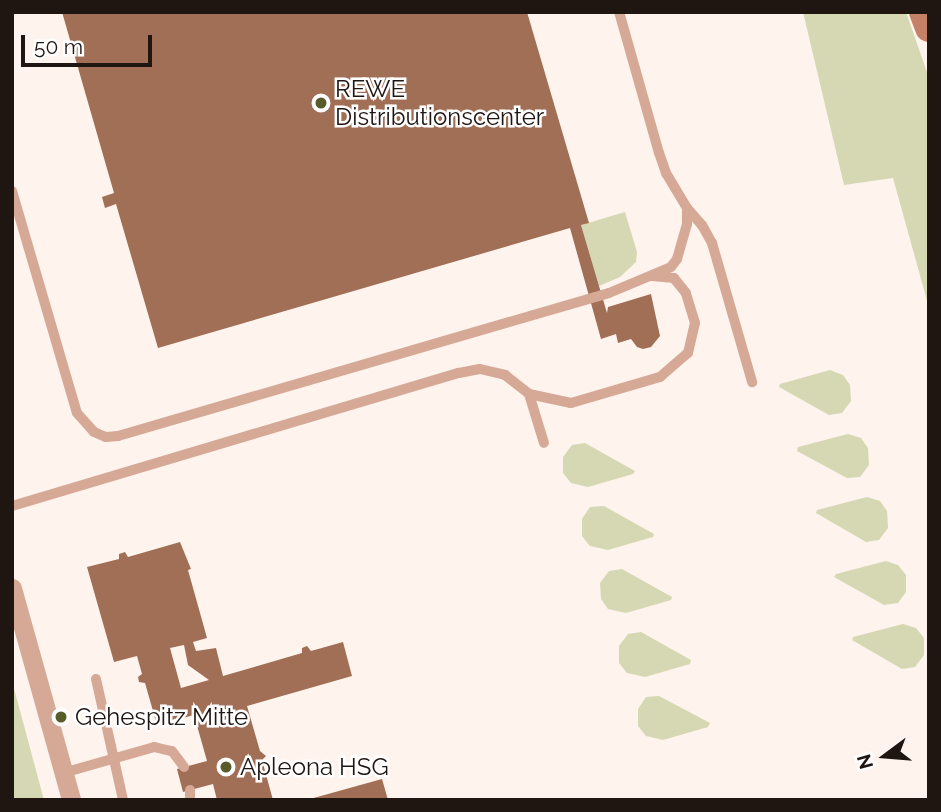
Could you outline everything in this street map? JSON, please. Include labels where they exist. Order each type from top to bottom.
[{"type":"main road","points":[[923,12],[929,28]]},
{"type":"street","points":[[12,588],[71,800]]},
{"type":"lane","points":[[619,12],[666,173],[712,243],[752,382]]},
{"type":"lane","points":[[12,191],[77,413],[83,424],[106,436],[118,436],[570,305],[651,276],[671,267],[677,260],[687,224],[687,208]]},
{"type":"lane","points":[[12,506],[459,373],[480,369],[505,375],[529,394],[571,403],[660,377],[676,367],[688,353],[695,323],[687,293],[674,278],[651,276]]},
{"type":"lane","points":[[529,394],[544,443]]},
{"type":"lane","points":[[96,679],[114,749],[113,759],[123,800]]},
{"type":"lane","points":[[63,773],[146,749],[162,748],[172,751],[184,767]]},
{"type":"green space","points":[[803,12],[906,12],[929,78],[929,308],[893,178],[844,185]]},
{"type":"green space","points":[[625,212],[637,252],[636,262],[620,277],[599,286],[581,225]]},
{"type":"green space","points":[[830,370],[843,375],[850,385],[851,401],[842,413],[829,415],[779,387],[780,384]]},
{"type":"green space","points":[[848,434],[861,438],[868,448],[869,465],[860,477],[847,478],[797,451],[798,447]]},
{"type":"green space","points":[[585,443],[635,471],[633,474],[588,487],[571,483],[563,473],[563,457],[572,445]]},
{"type":"green space","points":[[867,497],[880,501],[887,511],[888,528],[879,540],[866,542],[816,513],[817,510]]},
{"type":"green space","points":[[604,506],[654,534],[653,537],[608,550],[590,546],[582,536],[582,519],[590,507]]},
{"type":"green space","points":[[886,561],[898,565],[906,575],[906,592],[898,603],[884,605],[834,577],[836,574]]},
{"type":"green space","points":[[622,569],[672,597],[671,600],[626,613],[608,609],[601,599],[600,583],[609,571]]},
{"type":"green space","points":[[903,624],[916,628],[924,638],[924,655],[915,667],[902,669],[852,640],[853,637]]},
{"type":"green space","points":[[641,632],[691,660],[690,664],[645,677],[627,673],[619,663],[619,646],[628,634]]},
{"type":"green space","points":[[12,681],[44,800],[12,800]]},
{"type":"green space","points":[[659,696],[710,723],[708,727],[663,740],[646,736],[638,726],[638,709],[646,697]]},
{"type":"building","name":"REWE Distributionscenter","points":[[62,12],[527,12],[589,223],[581,225],[607,313],[608,307],[651,294],[660,336],[651,347],[643,349],[637,347],[631,339],[618,343],[616,334],[601,339],[570,228],[158,348],[116,204],[105,208],[102,197],[114,193]]},
{"type":"building","points":[[180,542],[191,569],[188,570],[207,638],[193,642],[196,651],[216,648],[223,676],[302,653],[302,648],[307,646],[311,651],[343,642],[352,676],[247,706],[260,751],[266,756],[262,760],[273,800],[217,800],[213,784],[183,792],[177,769],[207,761],[194,715],[157,725],[145,683],[139,682],[138,677],[142,674],[137,656],[114,662],[87,567],[119,559],[119,554],[125,552],[128,557]],"holes":[[[184,645],[188,665],[209,680],[181,688],[170,648]]]},
{"type":"building","points":[[382,779],[388,800],[310,800],[310,799]]},
{"type":"place","name":"REWE Distributionscenter","points":[[321,103]]},
{"type":"place","name":"Gehespitz Mitte","points":[[61,717]]},
{"type":"place","name":"Apleona HSG","points":[[226,767]]}]
